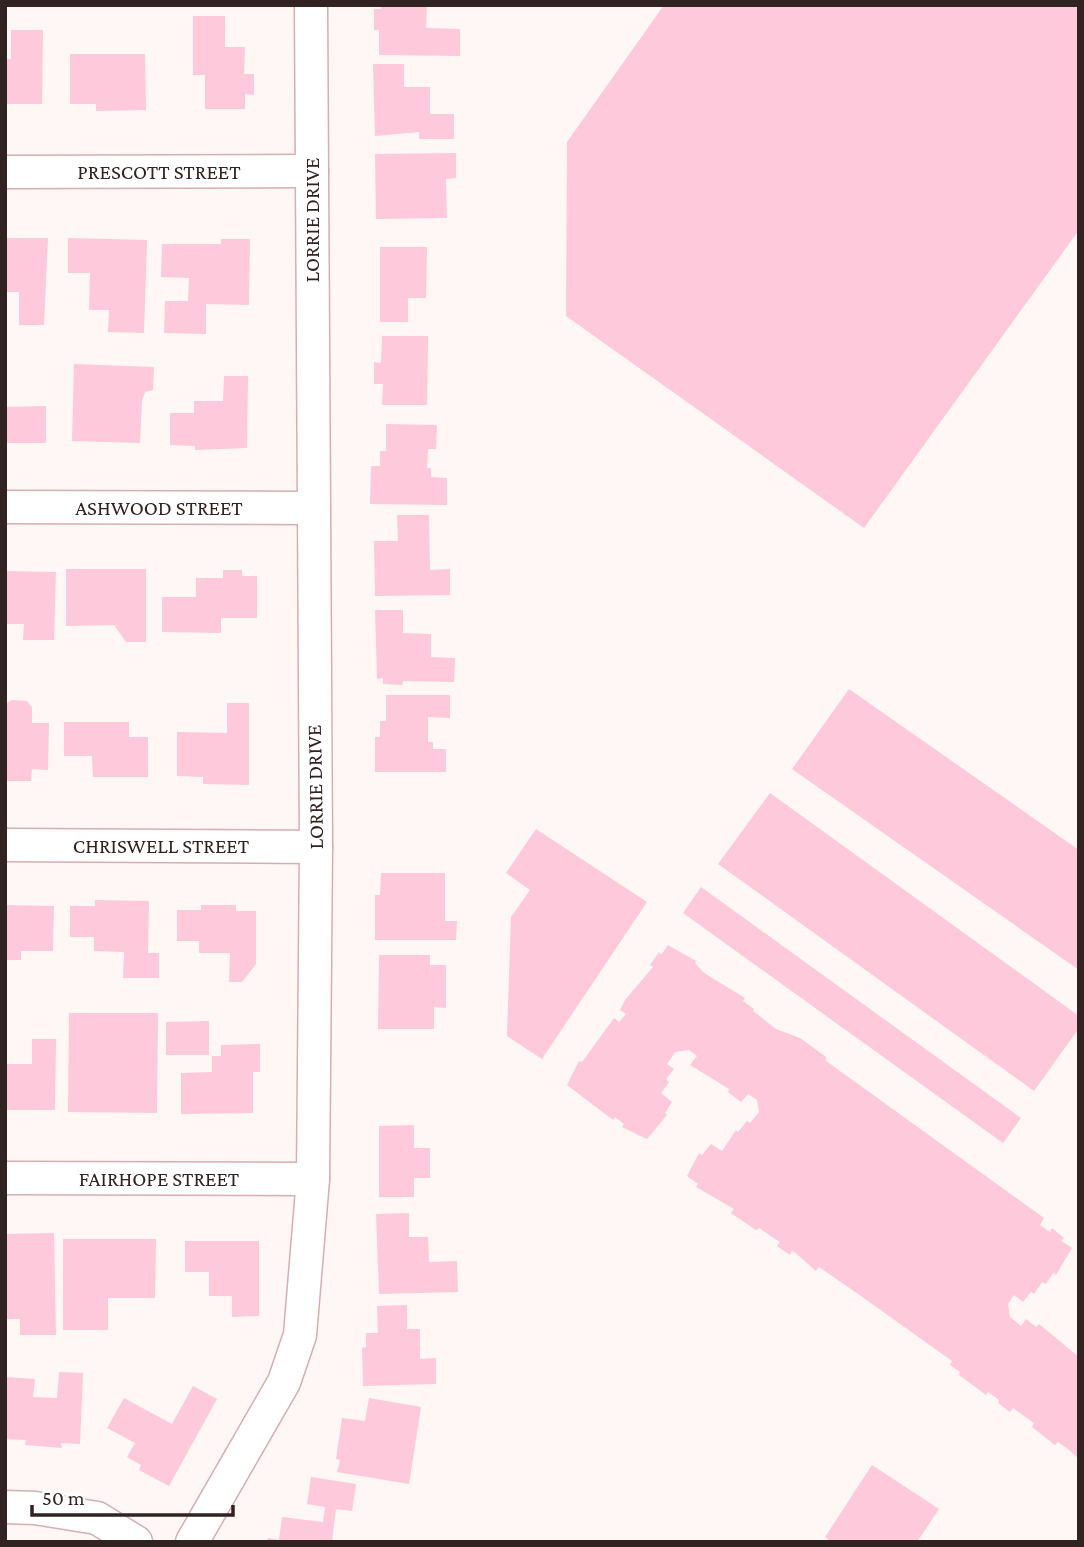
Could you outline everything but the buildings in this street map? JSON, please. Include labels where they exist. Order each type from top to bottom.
[{"type":"street","name":"LORRIE DRIVE","points":[[192,1542],[284,1382],[300,1335],[313,1179],[316,847],[311,5]]},
{"type":"street","name":"PRESCOTT STREET","points":[[5,172],[312,171]]},
{"type":"street","name":"ASHWOOD STREET","points":[[5,507],[312,508]]},
{"type":"street","name":"CHRISWELL STREET","points":[[5,845],[316,847]]},
{"type":"street","name":"FAIRHOPE STREET","points":[[5,1178],[313,1179]]},
{"type":"street","points":[[5,1507],[35,1508],[97,1518],[136,1542]]}]
